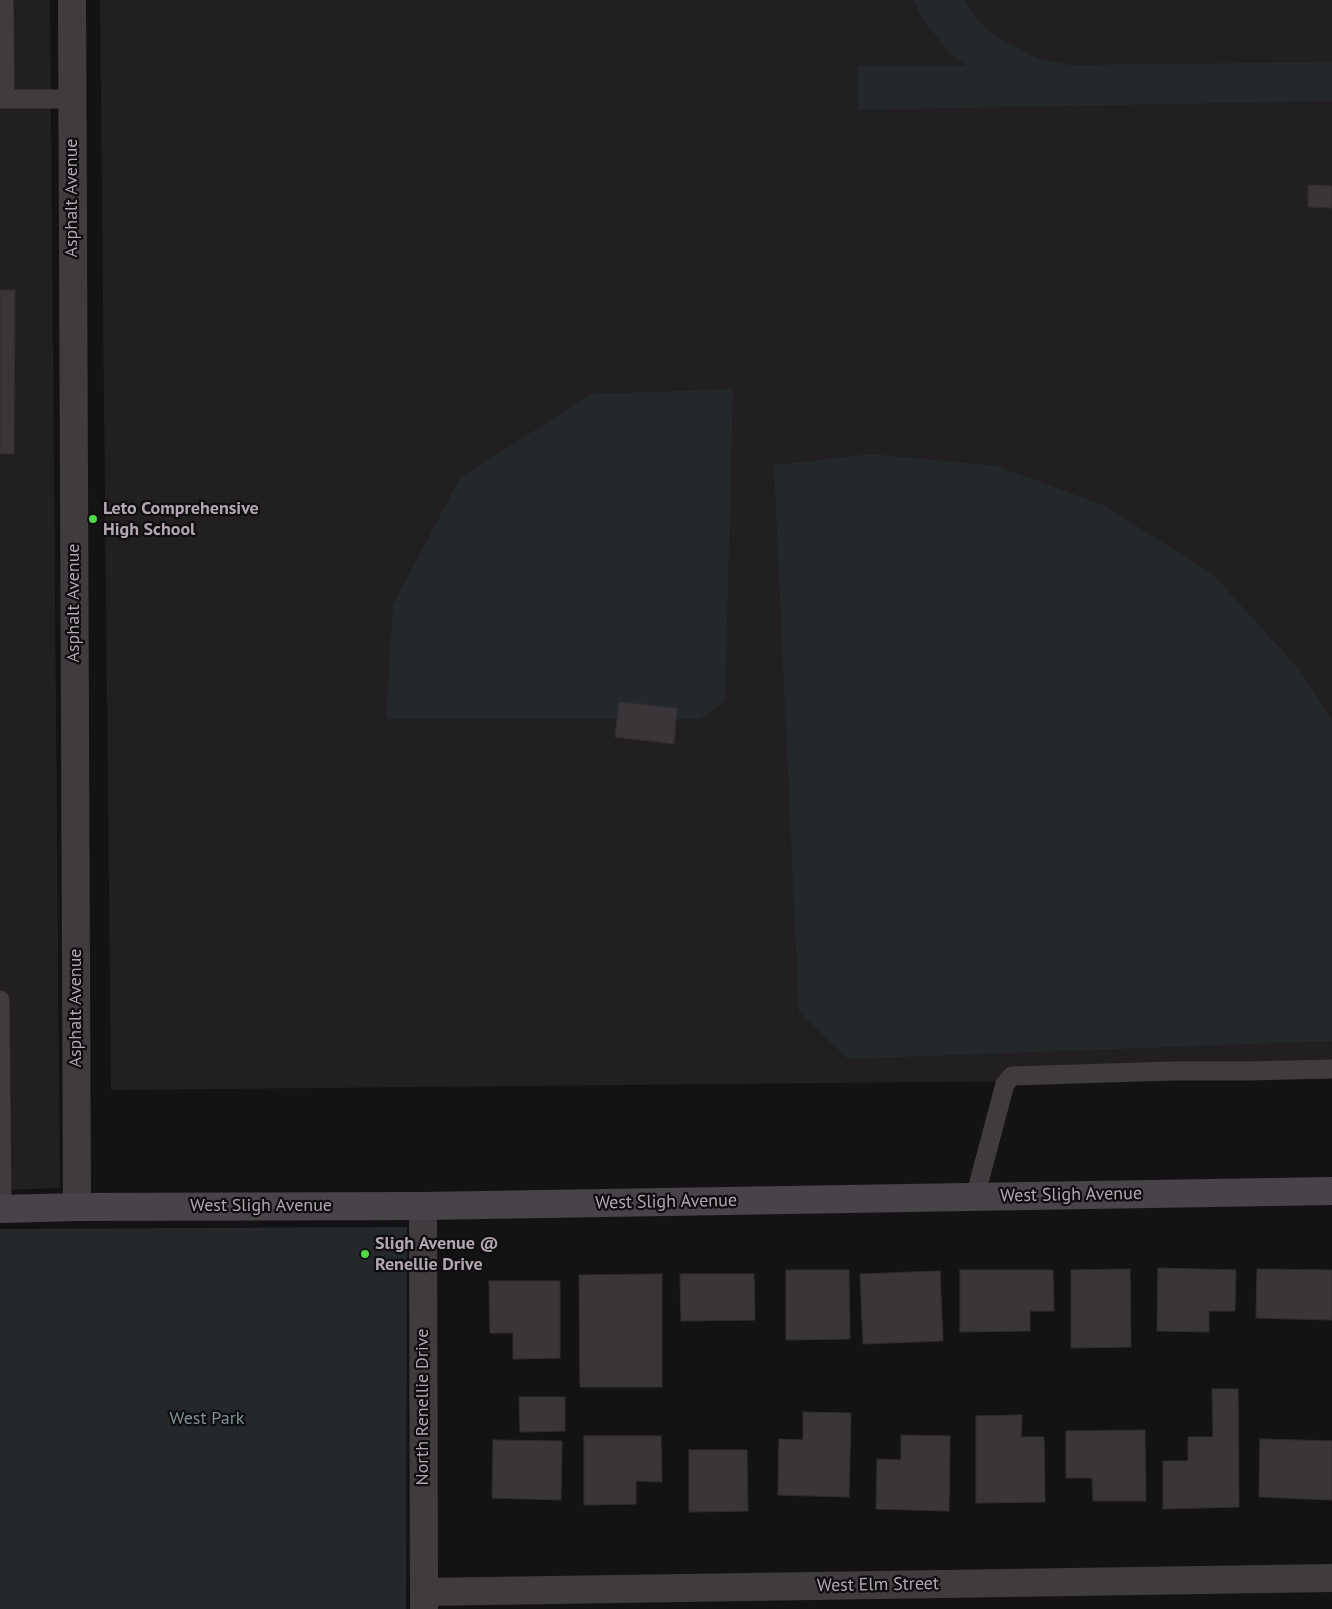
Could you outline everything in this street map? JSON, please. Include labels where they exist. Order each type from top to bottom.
[{"type":"main road","name":"West Sligh Avenue","points":[[1,1209],[423,1206],[1332,1191]]},
{"type":"street","name":"Asphalt Avenue","points":[[72,0],[76,1207]]},
{"type":"street","name":"North Renellie Drive","points":[[423,1206],[424,1601]]},
{"type":"street","name":"West Elm Street","points":[[424,1601],[1332,1578]]},
{"type":"lane","points":[[4,0],[2,99],[72,99]]},
{"type":"lane","points":[[0,1000],[1,1209]]},
{"type":"lane","points":[[975,1197],[1005,1084],[1012,1076],[1332,1069]]},
{"type":"shaded area","points":[[0,0],[50,0],[60,1188],[0,1190]]},
{"type":"shaded area","points":[[100,0],[1332,0],[1332,1078],[111,1090]]},
{"type":"green space","points":[[913,0],[964,0],[979,21],[997,37],[1037,58],[1070,65],[1332,62],[1332,101],[858,110],[858,66],[967,66],[950,54],[923,19]]},
{"type":"green space","points":[[733,389],[725,701],[700,719],[386,719],[393,605],[460,478],[591,394]]},
{"type":"green space","points":[[871,454],[997,466],[1106,506],[1213,575],[1300,670],[1332,721],[1332,1041],[848,1059],[799,1012],[774,465]]},
{"type":"green space","name":"West Park","points":[[407,1227],[406,1609],[0,1609],[0,1229]]},
{"type":"building","points":[[1308,185],[1332,186],[1332,208],[1308,207]]},
{"type":"building","points":[[0,290],[15,290],[14,454],[0,454]]},
{"type":"building","points":[[619,702],[677,708],[674,744],[615,737]]},
{"type":"building","points":[[1158,1268],[1236,1270],[1235,1311],[1209,1311],[1209,1332],[1157,1331]]},
{"type":"building","points":[[1130,1269],[1131,1347],[1071,1348],[1071,1270]]},
{"type":"building","points":[[1257,1269],[1332,1270],[1332,1320],[1256,1318]]},
{"type":"building","points":[[786,1270],[849,1270],[850,1339],[786,1340]]},
{"type":"building","points":[[960,1270],[1053,1270],[1054,1311],[1030,1311],[1030,1331],[960,1332]]},
{"type":"building","points":[[940,1271],[943,1341],[863,1344],[860,1274]]},
{"type":"building","points":[[662,1274],[662,1387],[580,1387],[579,1275]]},
{"type":"building","points":[[680,1274],[754,1274],[755,1320],[681,1321]]},
{"type":"building","points":[[489,1281],[560,1281],[560,1358],[513,1359],[513,1333],[490,1333]]},
{"type":"building","points":[[1212,1389],[1238,1389],[1239,1507],[1163,1509],[1163,1461],[1188,1461],[1188,1437],[1213,1437]]},
{"type":"building","points":[[519,1397],[565,1397],[565,1431],[520,1432]]},
{"type":"building","points":[[803,1412],[851,1413],[849,1497],[778,1495],[779,1439],[803,1440]]},
{"type":"building","points":[[1022,1415],[1021,1437],[1044,1437],[1045,1502],[976,1503],[976,1416]]},
{"type":"building","points":[[1145,1430],[1146,1501],[1093,1501],[1092,1478],[1066,1478],[1066,1431]]},
{"type":"building","points":[[901,1435],[950,1436],[949,1511],[876,1509],[877,1459],[901,1460]]},
{"type":"building","points":[[584,1436],[661,1436],[662,1482],[636,1481],[636,1504],[584,1505]]},
{"type":"building","points":[[1260,1439],[1332,1441],[1332,1500],[1259,1497]]},
{"type":"building","points":[[493,1440],[562,1441],[561,1500],[492,1498]]},
{"type":"building","points":[[689,1450],[747,1450],[748,1511],[689,1512]]},
{"type":"place","name":"Leto Comprehensive High School","points":[[93,519]]},
{"type":"place","name":"Sligh Avenue @ Renellie Drive","points":[[365,1254]]}]
